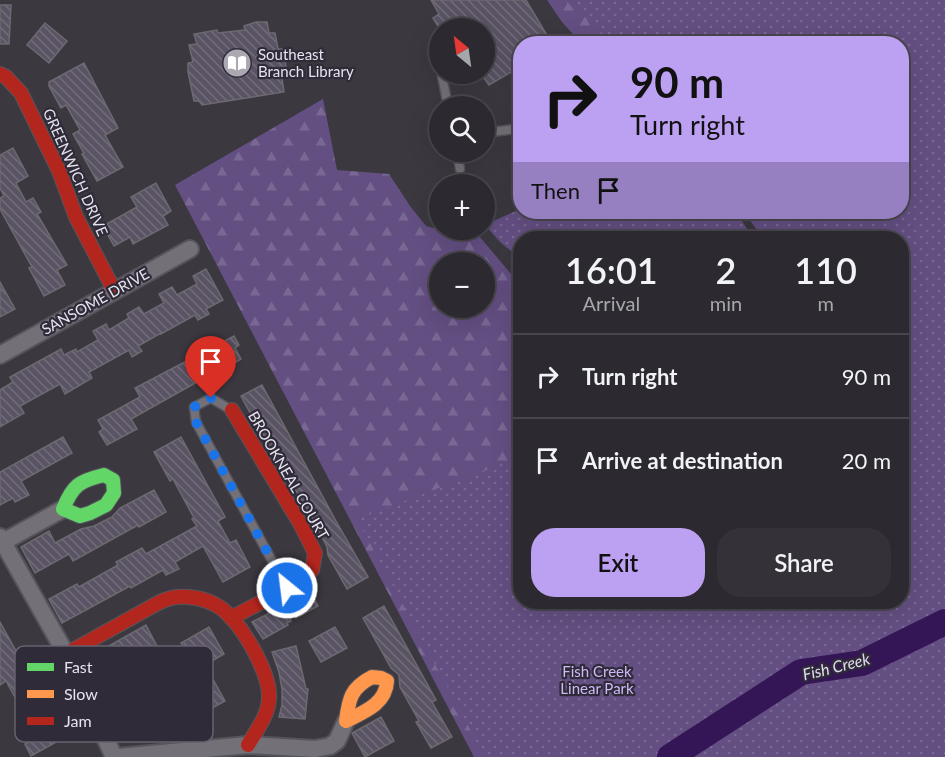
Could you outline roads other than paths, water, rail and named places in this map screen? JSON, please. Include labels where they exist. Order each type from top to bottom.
[{"type":"street","name":"GREENWICH DRIVE","points":[[0,74],[6,77],[21,93],[59,171],[76,218],[114,290]]},
{"type":"street","name":"SANSOME DRIVE","points":[[0,355],[190,249]]},
{"type":"street","name":"BROOKNEAL COURT","points":[[231,618],[301,581],[312,570],[315,553],[301,525],[232,410]]},
{"type":"street","points":[[62,646],[2,539],[63,509]]},
{"type":"street","points":[[80,646],[158,603],[172,598],[194,598],[217,605],[228,614],[252,648],[268,681],[270,702],[248,745]]},
{"type":"street","points":[[109,742],[116,757],[248,745],[315,749],[330,746],[337,741],[346,721]]},
{"type":"lane","points":[[495,132],[513,129]]},
{"type":"lane","points":[[459,162],[460,170]]},
{"type":"lane","points":[[232,410],[211,398],[194,407],[196,422],[287,588]]},
{"type":"waterway","name":"Fish Creek","points":[[670,757],[801,672],[862,663],[945,622]]},
{"type":"place","name":"Southeast Branch Library","points":[[237,63]]},
{"type":"park label","name":"Fish Creek Linear Park","points":[[597,680]]}]
